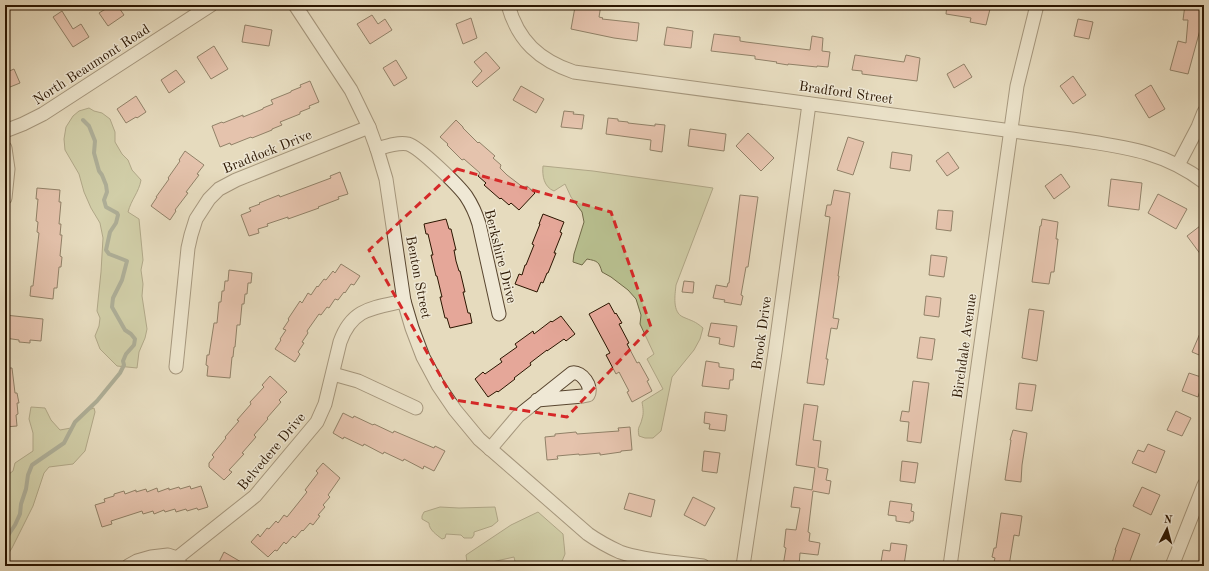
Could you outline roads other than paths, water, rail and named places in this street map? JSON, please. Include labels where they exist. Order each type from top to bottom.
[{"type":"street","name":"North Beaumont Road","points":[[5,131],[43,114],[211,5]]},
{"type":"street","name":"Benton Street","points":[[295,5],[351,90],[370,127],[388,190],[404,301],[412,328],[423,357],[455,410],[479,439],[490,449],[588,534],[604,545],[622,552],[645,558],[703,566]]},
{"type":"street","name":"Bradford Street","points":[[508,5],[515,26],[534,51],[548,61],[574,72],[1072,139],[1137,150],[1178,164],[1204,182]]},
{"type":"street","name":"Birchdale Avenue","points":[[950,566],[1010,131],[1017,86],[1037,5]]},
{"type":"street","name":"Brook Drive","points":[[743,566],[775,352],[809,104]]},
{"type":"street","points":[[1178,164],[1198,127],[1204,112]]},
{"type":"street","name":"Braddock Drive","points":[[176,368],[188,248],[196,219],[209,199],[219,189],[236,180],[370,127]]},
{"type":"street","name":"Berkshire Drive","points":[[377,149],[402,143],[416,148],[466,195],[476,213],[499,314]]},
{"type":"street","points":[[5,148],[8,169],[5,198]]},
{"type":"street","name":"Belvedere Drive","points":[[128,566],[137,561],[151,557],[168,555],[179,562],[248,502],[265,485],[317,422],[325,404],[343,333],[353,319],[369,309],[404,301]]},
{"type":"street","points":[[333,374],[358,381],[416,408]]},
{"type":"street","points":[[490,449],[511,424],[538,400]]},
{"type":"street","points":[[1172,566],[1204,485]]},
{"type":"waterway","points":[[5,540],[20,514],[28,475],[32,465],[64,443],[75,422],[97,401],[120,373],[124,365],[123,361],[126,354],[134,345],[135,339],[125,330],[112,307],[113,298],[122,280],[127,261],[109,254],[106,250],[110,232],[116,223],[118,215],[106,207],[104,200],[107,192],[106,185],[99,171],[94,153],[95,141],[89,126],[83,120]]}]
